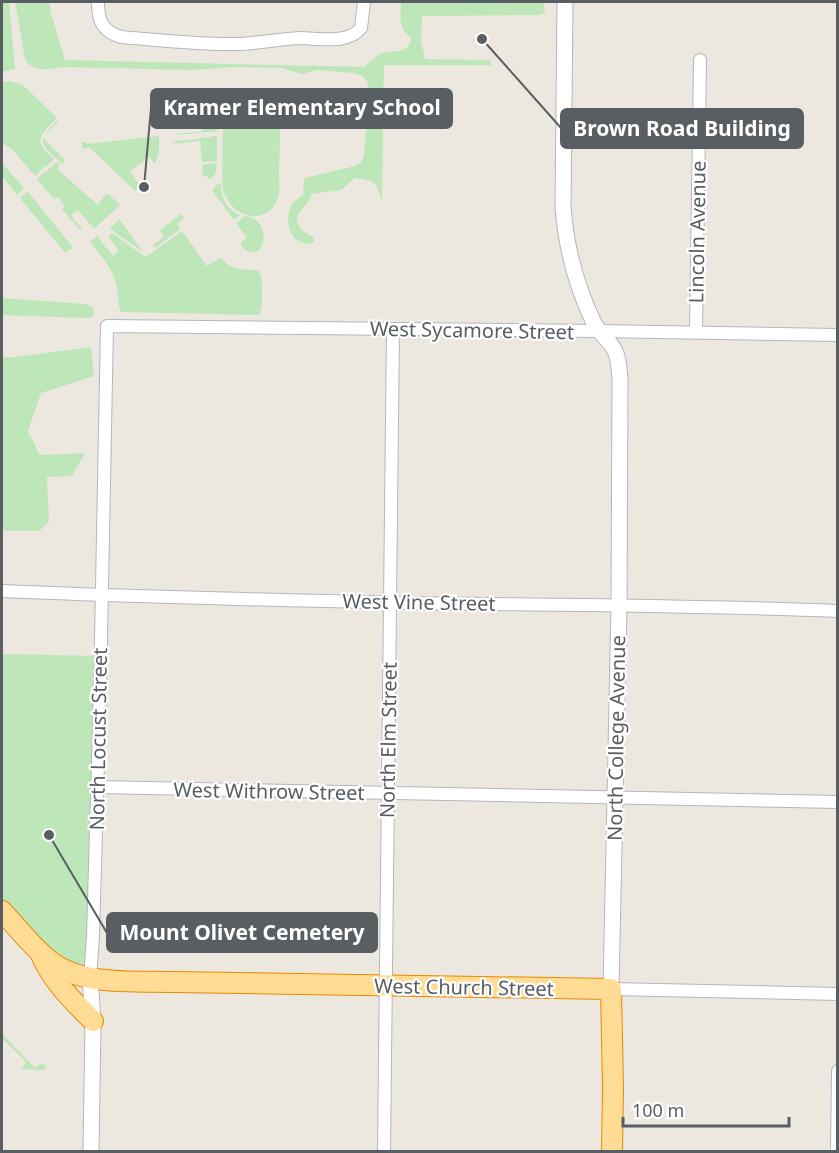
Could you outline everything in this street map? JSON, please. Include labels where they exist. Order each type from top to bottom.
[{"type":"highway","points":[[2,911],[40,951],[48,969],[64,992],[93,1021]]},
{"type":"highway","name":"West Church Street","points":[[40,951],[51,962],[77,975],[114,980],[611,989]]},
{"type":"highway","name":"North College Avenue","points":[[611,989],[612,1152]]},
{"type":"street","points":[[98,2],[102,26],[110,33],[121,37],[240,44],[298,38],[351,36],[361,28],[364,2]]},
{"type":"street","name":"North College Avenue","points":[[566,2],[564,227],[579,287],[598,331],[615,351],[619,363],[620,379],[619,606],[611,989]]},
{"type":"street","name":"Lincoln Avenue","points":[[696,332],[700,60]]},
{"type":"street","name":"West Sycamore Street","points":[[107,326],[837,335]]},
{"type":"street","name":"North Locust Street","points":[[92,1152],[93,1021],[90,978],[97,787],[107,326]]},
{"type":"street","name":"North Elm Street","points":[[384,1152],[393,329]]},
{"type":"street","name":"West Vine Street","points":[[2,591],[389,602],[837,610]]},
{"type":"street","name":"West Withrow Street","points":[[97,787],[837,802]]},
{"type":"street","name":"West Church Street","points":[[611,989],[837,994]]},
{"type":"street","points":[[837,1071],[837,1152]]},
{"type":"green space","points":[[2,2],[9,2],[15,69],[2,72]]},
{"type":"green space","points":[[15,2],[50,2],[65,60],[364,67],[380,54],[404,50],[408,47],[411,37],[402,26],[401,2],[543,2],[545,12],[540,15],[422,16],[421,40],[425,59],[489,60],[492,65],[384,65],[382,201],[374,183],[355,178],[341,190],[311,194],[309,201],[298,214],[297,222],[304,232],[312,236],[315,241],[311,244],[299,241],[291,233],[288,218],[290,209],[294,202],[303,195],[304,178],[355,166],[361,162],[364,156],[369,89],[363,76],[317,70],[302,74],[281,68],[231,67],[193,70],[33,67],[25,60]]},
{"type":"green space","points":[[11,81],[25,87],[57,118],[40,138],[43,147],[54,159],[35,176],[12,149],[2,143],[2,82]]},
{"type":"green space","points":[[252,89],[270,97],[280,113],[279,194],[274,205],[259,216],[249,216],[232,206],[222,184],[223,114],[234,97]]},
{"type":"green space","points":[[218,112],[217,131],[177,135],[202,131],[201,115]]},
{"type":"green space","points":[[159,136],[159,153],[155,164],[149,157],[130,171],[140,186],[135,191],[89,147],[82,148],[82,142],[87,144]]},
{"type":"green space","points":[[217,136],[216,161],[202,162],[200,141],[173,144],[178,140]]},
{"type":"green space","points":[[44,139],[65,160],[62,164],[45,147]]},
{"type":"green space","points":[[56,162],[60,165],[57,169],[98,205],[107,193],[120,205],[94,229],[78,210],[71,215],[82,229],[81,231],[62,209],[65,206],[58,197],[54,199],[37,179]]},
{"type":"green space","points":[[2,163],[24,188],[17,195],[2,176]]},
{"type":"green space","points":[[215,163],[217,165],[215,175],[209,179],[203,176],[202,165]]},
{"type":"green space","points":[[219,183],[226,203],[240,215],[234,220],[212,190]]},
{"type":"green space","points":[[27,191],[73,247],[65,253],[20,198]]},
{"type":"green space","points":[[181,214],[184,218],[177,224],[180,229],[155,248],[153,245],[164,237],[160,230]]},
{"type":"green space","points":[[245,216],[255,220],[261,226],[264,234],[260,249],[255,252],[248,252],[241,245],[241,242],[247,238],[236,223]]},
{"type":"green space","points":[[119,219],[143,252],[110,229]]},
{"type":"green space","points":[[182,231],[207,266],[220,258],[234,267],[259,272],[262,281],[262,300],[259,315],[121,312],[112,272],[90,242],[97,236],[113,256],[119,250],[108,237],[112,233],[146,257]]},
{"type":"green space","points":[[2,298],[86,304],[93,308],[94,314],[87,318],[2,315]]},
{"type":"green space","points":[[91,347],[94,376],[41,393],[28,431],[40,455],[85,453],[72,476],[47,477],[49,522],[39,531],[5,531],[2,528],[2,357]]},
{"type":"green space","points":[[2,654],[101,656],[90,978],[77,975],[2,911]]},
{"type":"green space","points":[[2,1034],[35,1068],[42,1063],[46,1068],[42,1070],[21,1069],[26,1062],[2,1038]]},
{"type":"place","name":"Brown Road Building","points":[[482,39]]},
{"type":"place","name":"Kramer Elementary School","points":[[144,187]]},
{"type":"place","name":"Mount Olivet Cemetery","points":[[49,835]]}]
